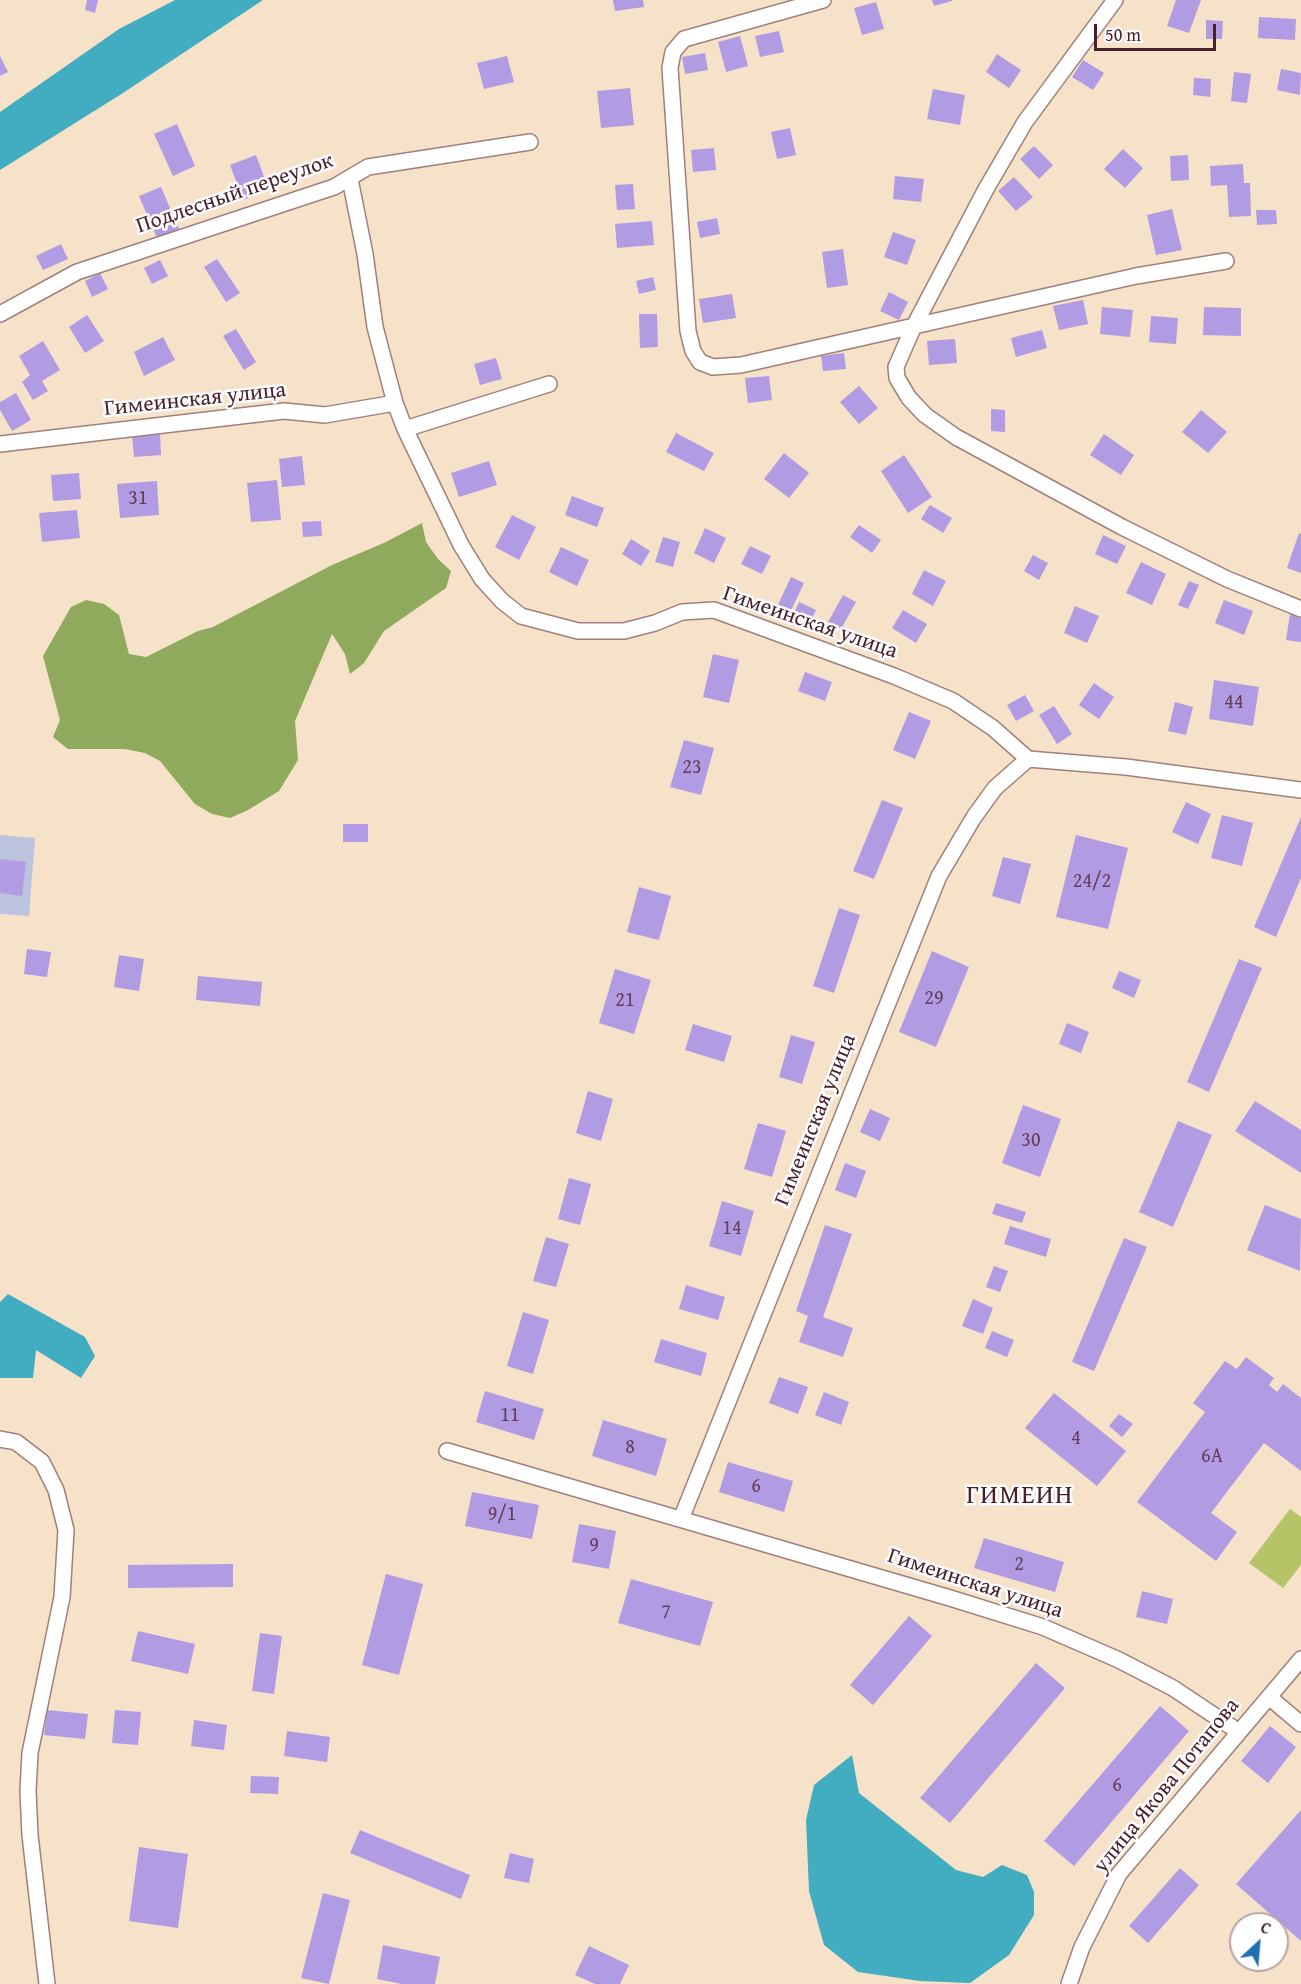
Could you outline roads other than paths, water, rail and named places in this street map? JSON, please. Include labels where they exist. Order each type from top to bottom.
[{"type":"street","points":[[823,0],[684,39],[673,52],[670,68],[687,319],[693,351],[700,362],[713,367],[741,365],[1136,276],[1226,261]]},
{"type":"street","points":[[1115,0],[1025,122],[986,189],[913,328],[896,367],[897,378],[909,398],[925,415],[956,437],[1122,527],[1227,579],[1301,609]]},
{"type":"street","name":"Подлесный переулок","points":[[0,314],[77,273],[334,187],[375,164],[530,142]]},
{"type":"street","points":[[350,179],[366,254],[375,327],[394,403],[405,429],[549,384]]},
{"type":"street","name":"Гимеинская улица","points":[[0,444],[284,411],[325,415],[394,403]]},
{"type":"street","name":"Гимеинская улица","points":[[405,429],[461,545],[502,602],[521,616],[578,631],[624,631],[655,623],[682,612],[714,610],[884,672],[953,701],[993,728],[1028,759],[995,788],[974,817],[939,876],[681,1519]]},
{"type":"street","points":[[1028,759],[1126,767],[1301,790]]},
{"type":"street","points":[[0,1438],[16,1442],[42,1462],[56,1490],[66,1530],[62,1597],[30,1753],[28,1791],[34,1876],[47,1984]]},
{"type":"street","name":"Гимеинская улица","points":[[447,1451],[1042,1627],[1119,1660],[1173,1688],[1239,1732]]},
{"type":"street","name":"улица Якова Потапова","points":[[1069,1984],[1082,1947],[1119,1874],[1301,1659]]},
{"type":"street","points":[[1269,1697],[1301,1724]]},
{"type":"water","points":[[175,0],[263,0],[123,93],[0,170],[0,112],[119,29]]},
{"type":"water","points":[[8,1294],[85,1337],[95,1356],[81,1378],[36,1350],[33,1378],[0,1378],[0,1302]]},
{"type":"water","points":[[852,1755],[859,1793],[956,1870],[983,1877],[1002,1865],[1027,1875],[1034,1892],[1034,1915],[1009,1955],[970,1983],[920,1981],[858,1972],[824,1945],[809,1891],[806,1820],[814,1785]]},
{"type":"district","name":"ГИМЕИН","points":[[1020,1496]]}]
